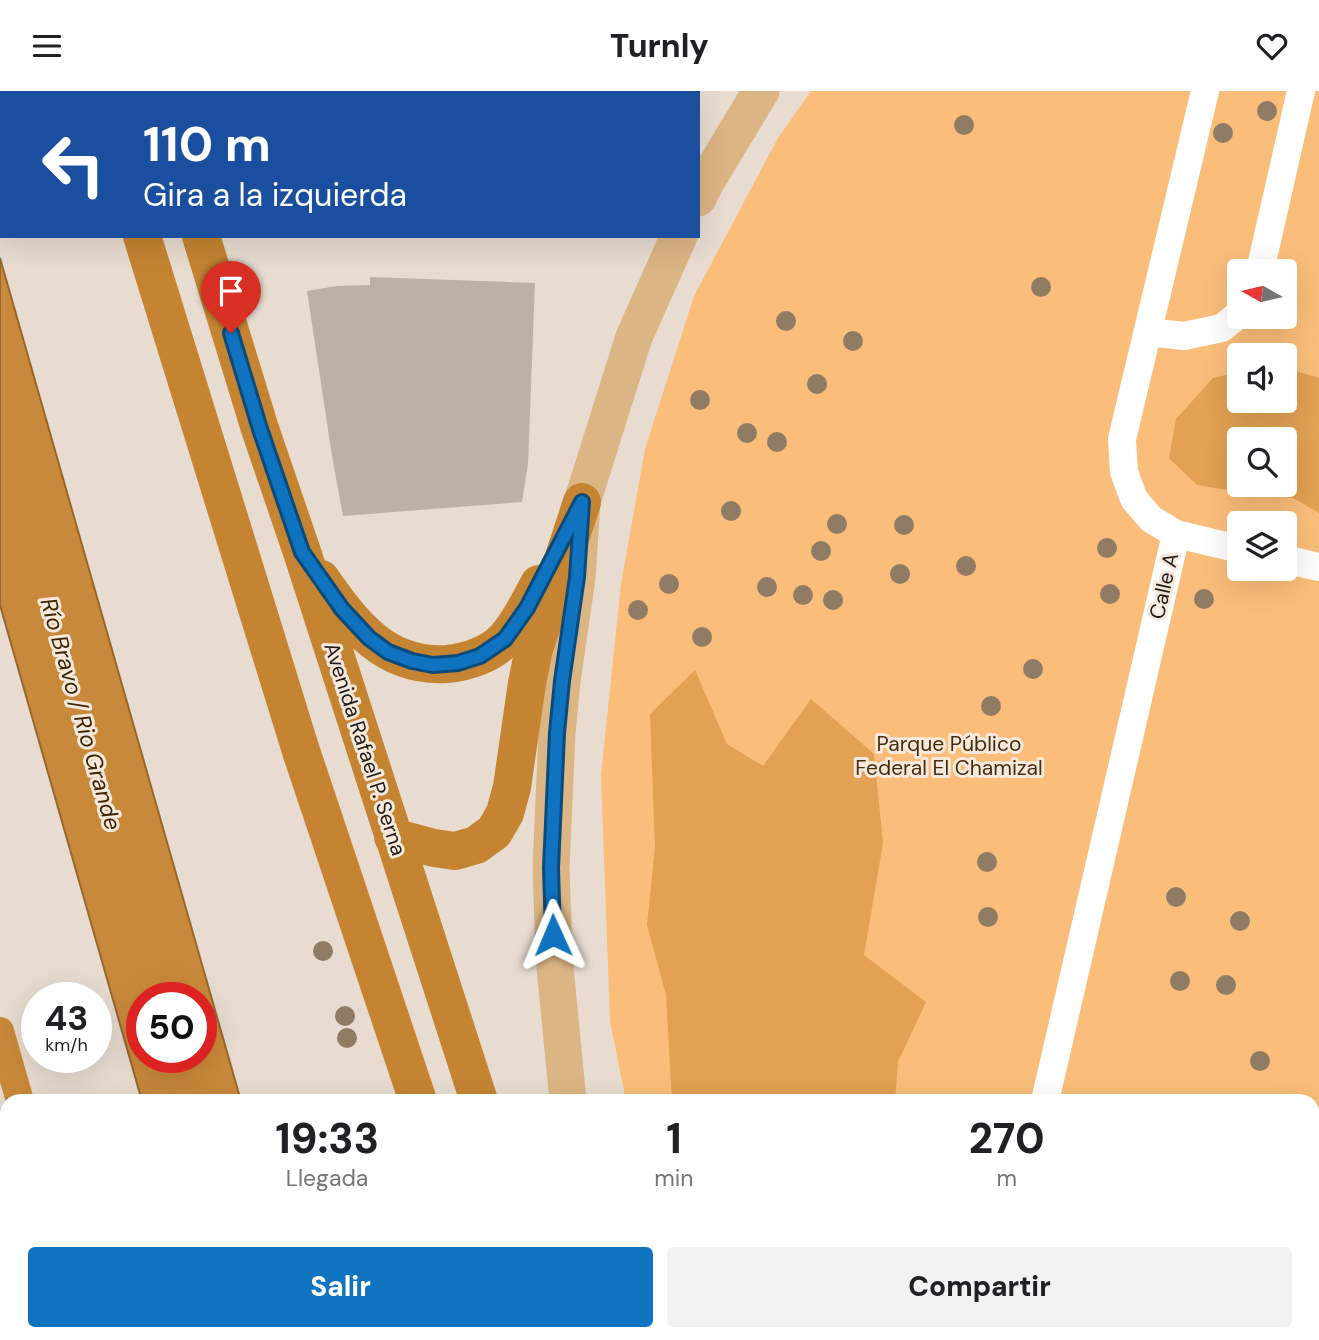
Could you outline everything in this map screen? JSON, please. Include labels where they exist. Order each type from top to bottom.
[{"type":"highway","points":[[143,238],[301,751],[416,1094]]},
{"type":"highway","name":"Avenida Rafael P. Serna","points":[[202,238],[260,429],[477,1094]]},
{"type":"highway","points":[[302,552],[342,609],[369,638],[388,652],[433,665],[458,663],[480,656],[505,639],[527,608],[582,502]]},
{"type":"highway","points":[[393,837],[455,851],[476,845],[494,832],[505,813],[512,787],[534,649],[582,502]]},
{"type":"main road","points":[[700,194],[761,91]]},
{"type":"main road","points":[[567,1094],[554,957],[551,868],[557,733],[577,577],[582,502],[634,337],[678,238]]},
{"type":"street","name":"Calle A","points":[[1047,1094],[1176,534],[1151,519],[1134,499],[1124,472],[1122,439],[1205,91]]},
{"type":"street","points":[[1263,259],[1301,91]]},
{"type":"street","points":[[1148,332],[1184,336],[1222,328],[1227,324]]},
{"type":"street","points":[[1176,534],[1227,546]]},
{"type":"street","points":[[1297,562],[1319,567]]},
{"type":"green space","name":"Parque Público Federal El Chamizal","points":[[811,91],[1319,91],[1319,1094],[625,1094],[610,1021],[601,775],[621,584],[645,449],[694,296],[778,138]]},
{"type":"shaded area","points":[[1297,371],[1319,378],[1319,513],[1293,498],[1281,497],[1297,497],[1297,427],[1227,427],[1227,490],[1197,485],[1169,458],[1176,419],[1213,378],[1227,375],[1227,413],[1297,413]]},
{"type":"shaded area","points":[[695,670],[727,744],[763,766],[811,699],[874,754],[883,843],[864,955],[926,1002],[898,1062],[896,1094],[672,1094],[666,995],[647,925],[655,847],[650,714]]},
{"type":"water","name":"Río Bravo / Rio Grande","points":[[0,258],[207,982],[126,982],[126,1045],[112,996],[112,982],[108,982],[0,605]]},
{"type":"water","points":[[217,1017],[239,1094],[140,1094],[134,1073],[217,1073]]},
{"type":"building","points":[[370,277],[535,283],[528,464],[522,502],[343,516],[307,291],[337,286],[370,285]]},
{"type":"waterway","points":[[0,1031],[18,1094]]},
{"type":"route","points":[[231,333],[302,552],[342,609],[369,638],[388,652],[433,665],[458,663],[480,656],[505,639],[527,608],[582,502],[577,577],[557,733],[551,868],[553,935]]}]
